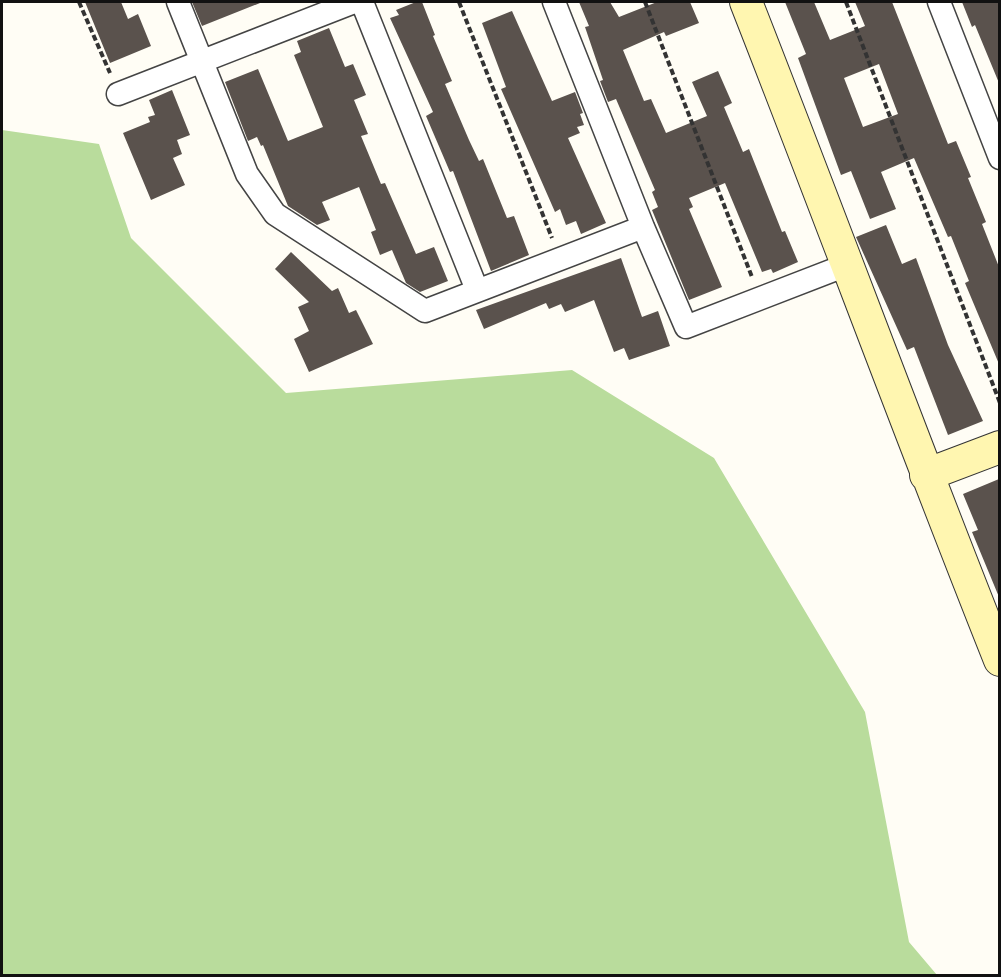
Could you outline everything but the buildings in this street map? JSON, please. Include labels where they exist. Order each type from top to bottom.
[{"type":"street","points":[[178,2],[247,174],[275,214],[425,311],[643,227]]},
{"type":"street","points":[[118,93],[354,2]]},
{"type":"street","points":[[362,2],[477,290]]},
{"type":"street","points":[[554,2],[643,227],[686,327],[849,264]]},
{"type":"street","points":[[746,2],[849,264],[926,474],[999,660]]},
{"type":"street","points":[[939,2],[999,158]]},
{"type":"street","points":[[926,474],[999,447]]},
{"type":"path","points":[[79,2],[118,93]]},
{"type":"path","points":[[459,2],[560,259]]},
{"type":"path","points":[[645,2],[760,297]]},
{"type":"path","points":[[846,2],[999,403]]},
{"type":"green space","points":[[2,130],[99,144],[131,238],[286,393],[572,370],[714,458],[865,712],[909,942],[937,975],[2,975]]}]
